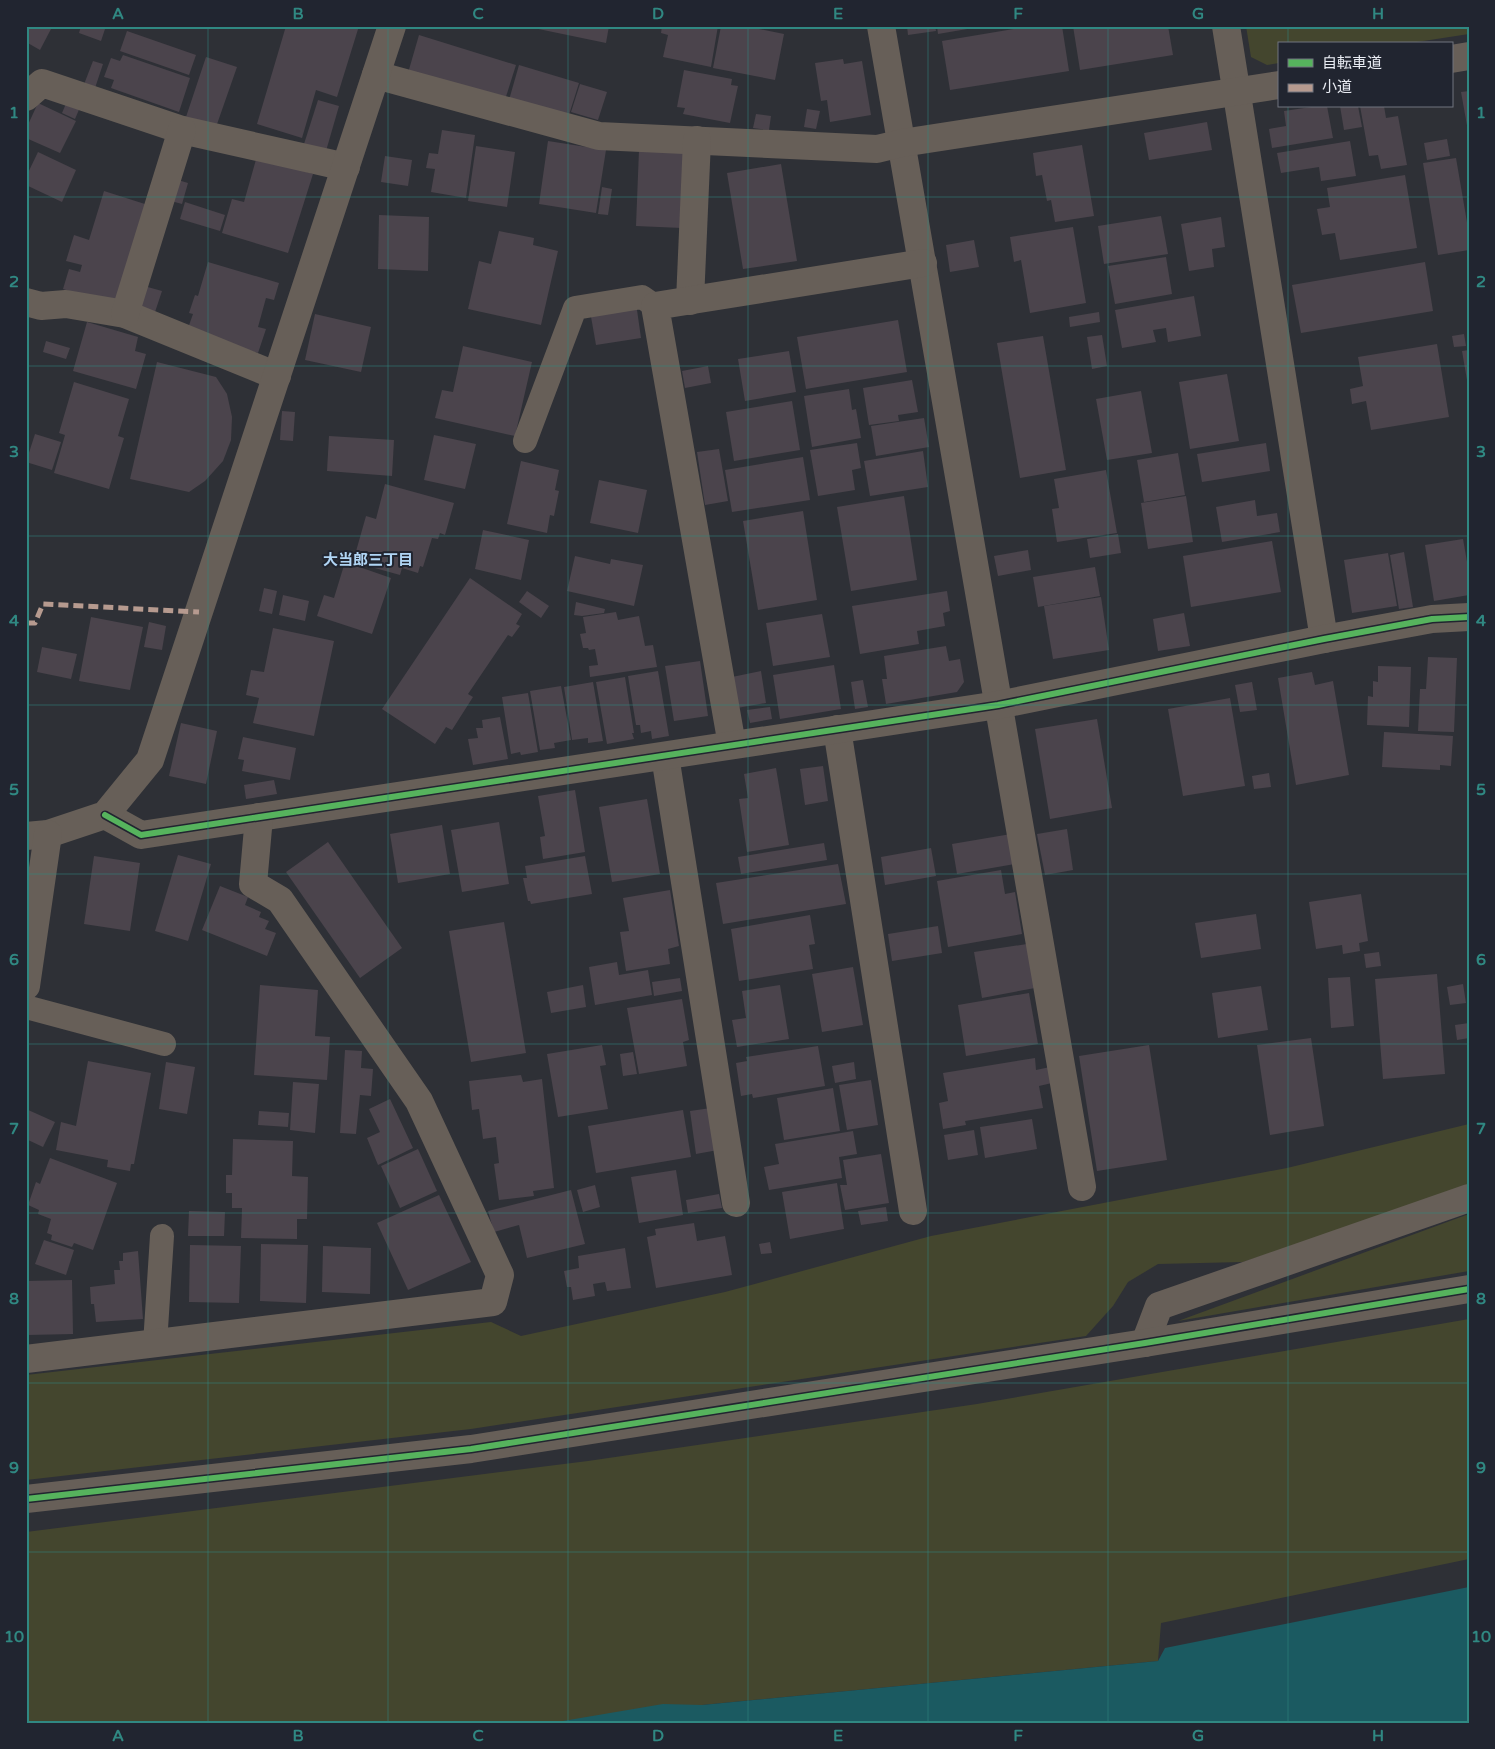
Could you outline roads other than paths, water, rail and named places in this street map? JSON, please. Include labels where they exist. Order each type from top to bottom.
[{"type":"street","points":[[26,986],[37,835],[105,815],[150,760],[392,26]]},
{"type":"street","points":[[882,26],[1082,1187]]},
{"type":"street","points":[[1226,26],[1324,639]]},
{"type":"street","points":[[1452,59],[1469,56]]},
{"type":"street","points":[[376,75],[599,136],[878,149],[902,143],[1278,85]]},
{"type":"street","points":[[26,97],[42,83],[182,130],[346,167]]},
{"type":"street","points":[[125,314],[182,130]]},
{"type":"street","points":[[690,301],[697,140]]},
{"type":"street","points":[[732,745],[655,306],[923,263]]},
{"type":"street","points":[[26,302],[41,306],[66,304],[125,314],[277,376]]},
{"type":"street","points":[[105,815],[141,835],[998,705],[1324,639],[1432,619],[1469,617]]},
{"type":"street","points":[[837,729],[913,1211]]},
{"type":"street","points":[[664,756],[736,1203]]},
{"type":"street","points":[[26,1359],[493,1302],[500,1276],[419,1101],[280,900],[253,884],[259,817]]},
{"type":"street","points":[[1145,1343],[1159,1306],[1469,1198]]},
{"type":"street","points":[[26,1499],[471,1448],[1145,1343],[1469,1290]]},
{"type":"lane","points":[[525,441],[576,308],[642,297],[655,306]]},
{"type":"lane","points":[[26,1006],[164,1044]]},
{"type":"lane","points":[[155,1344],[162,1236]]},
{"type":"water","points":[[1469,1587],[1469,1723],[551,1723],[663,1704],[702,1705],[1158,1661],[1165,1648]]},
{"type":"district","name":"大当郎三丁目","points":[[368,560]]}]
